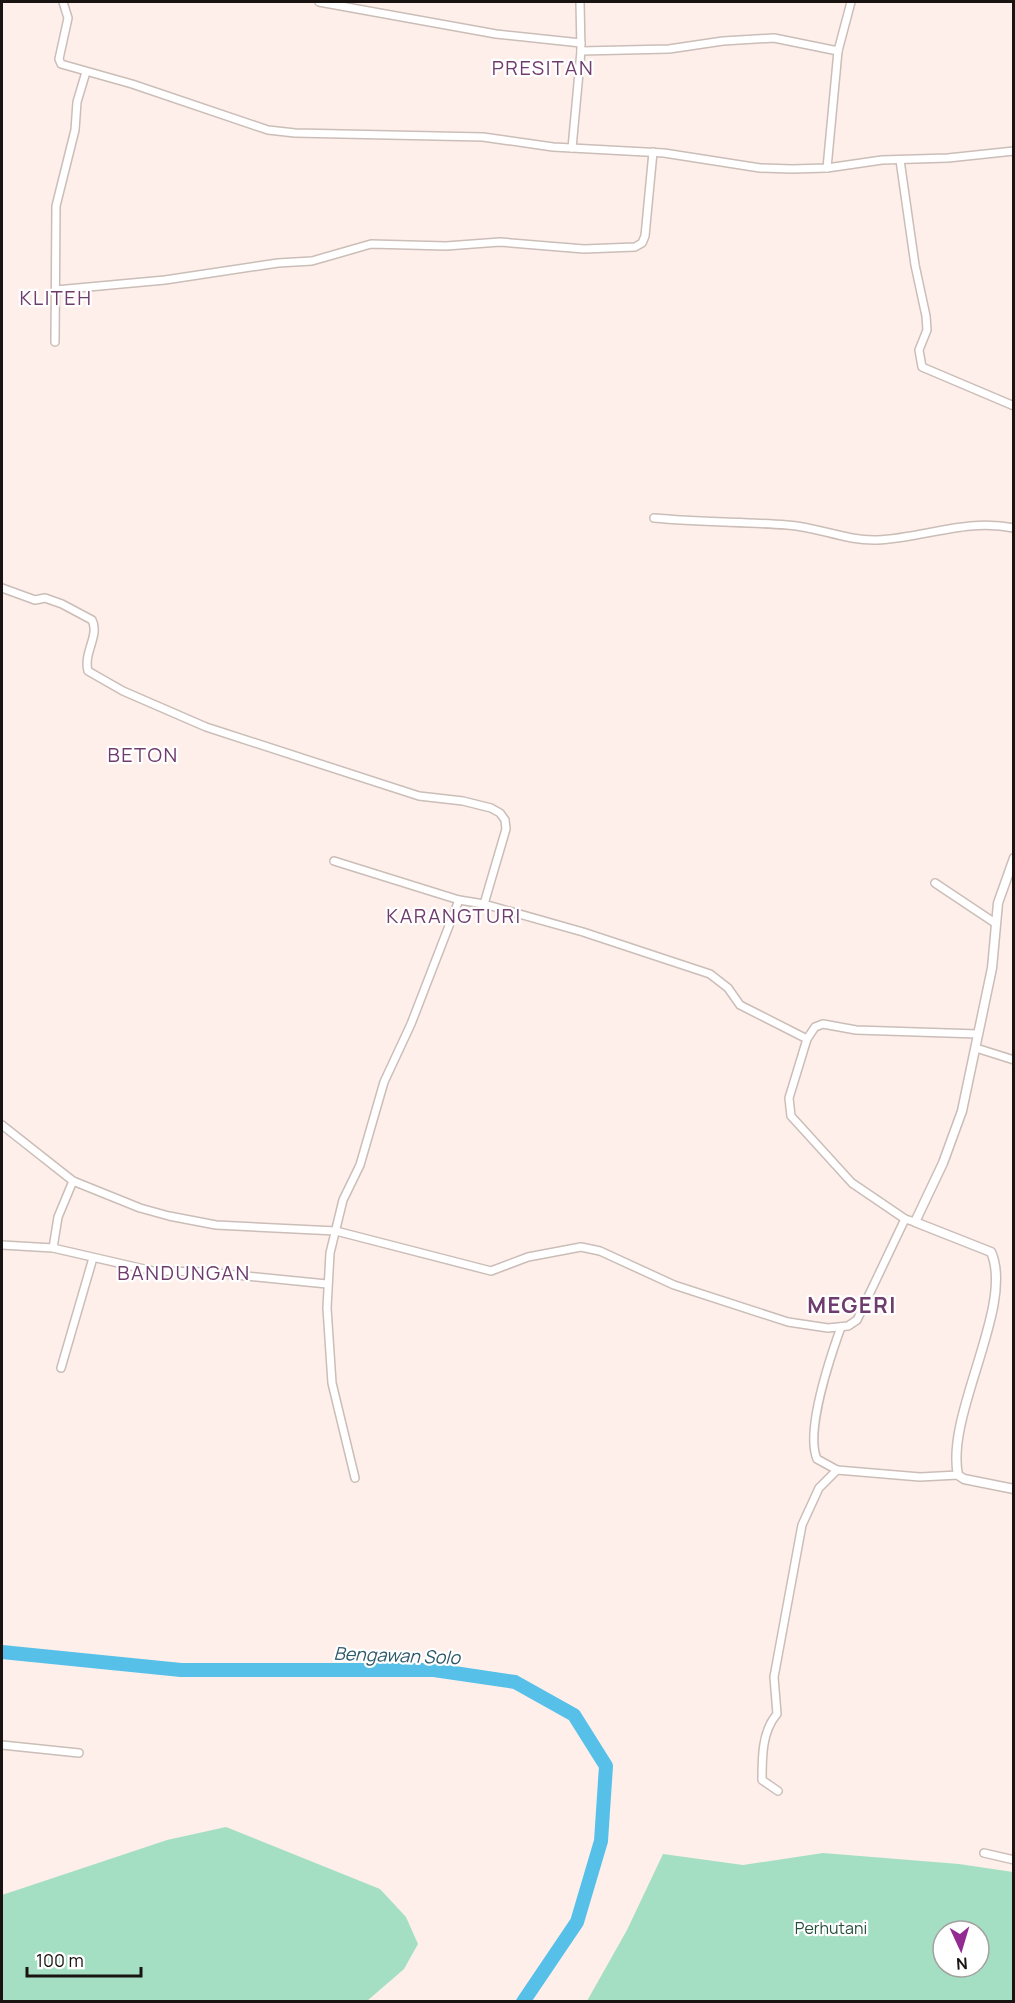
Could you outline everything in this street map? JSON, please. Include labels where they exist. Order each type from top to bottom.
[{"type":"street","points":[[63,2],[68,18],[59,61],[86,72],[268,130],[364,136],[434,134],[483,137],[572,148],[653,152],[760,168],[827,168],[882,159],[900,160],[1014,151]]},
{"type":"street","points":[[319,2],[581,47],[669,50],[716,42],[774,38],[838,51]]},
{"type":"street","points":[[572,148],[581,47],[580,2]]},
{"type":"street","points":[[827,168],[838,51],[851,2]]},
{"type":"street","points":[[55,342],[56,206],[75,130],[76,102],[86,72]]},
{"type":"street","points":[[56,290],[165,280],[278,263],[312,261],[371,244],[446,246],[500,242],[584,249],[634,246],[642,243],[645,236],[653,152]]},
{"type":"street","points":[[900,160],[915,265],[926,316],[927,330],[919,350],[922,367],[1014,406]]},
{"type":"street","points":[[654,518],[788,525],[855,540],[906,538],[968,525],[997,525],[1014,528]]},
{"type":"street","points":[[2,588],[35,600],[45,598],[62,604],[92,620],[95,631],[86,657],[88,671],[123,691],[206,727],[365,777],[405,792],[419,796],[464,801],[500,813],[505,820],[506,829],[484,903]]},
{"type":"street","points":[[915,1222],[943,1163],[962,1111],[992,968],[998,903],[1014,858]]},
{"type":"street","points":[[333,861],[459,900],[484,903],[710,974],[728,988],[740,1005],[807,1039]]},
{"type":"street","points":[[935,883],[995,922]]},
{"type":"street","points":[[355,1478],[332,1383],[327,1284],[330,1252],[343,1200],[360,1165],[384,1082],[411,1024],[459,900]]},
{"type":"street","points":[[958,1475],[957,1452],[992,1342],[1002,1292],[1002,1276],[998,1261],[991,1252],[905,1219],[852,1183],[791,1116],[789,1098],[807,1039],[815,1027],[824,1024],[856,1030],[978,1034]]},
{"type":"street","points":[[976,1048],[1014,1060]]},
{"type":"street","points":[[2,1125],[73,1181],[140,1208],[208,1223],[336,1231],[491,1271],[554,1250],[581,1247],[600,1251],[674,1285],[743,1309],[799,1324],[842,1327],[857,1320],[905,1219]]},
{"type":"street","points":[[53,1248],[58,1217],[73,1181]]},
{"type":"street","points":[[2,1245],[53,1248],[153,1271],[206,1272],[327,1284]]},
{"type":"street","points":[[61,1368],[93,1258]]},
{"type":"street","points":[[842,1327],[824,1378],[814,1437],[817,1459],[837,1470],[920,1477],[958,1475],[972,1482],[1014,1489]]},
{"type":"street","points":[[778,1791],[764,1782],[762,1774],[767,1727],[777,1711],[774,1677],[796,1556],[802,1525],[813,1498],[819,1488],[837,1470]]},
{"type":"street","points":[[2,1745],[79,1753]]},
{"type":"street","points":[[984,1853],[1014,1860]]},
{"type":"green space","points":[[226,1827],[380,1889],[406,1917],[418,1944],[404,1969],[367,2001],[2,2001],[2,1895],[167,1840]]},
{"type":"green space","name":"Perhutani","points":[[823,1853],[959,1864],[1013,1872],[1013,2001],[587,2001],[627,1930],[663,1854],[743,1865]]},
{"type":"waterway","name":"Bengawan Solo","points":[[2,1652],[181,1670],[434,1670],[515,1682],[574,1715],[606,1766],[601,1841],[577,1922],[523,2002]]},
{"type":"district","name":"PRESITAN","points":[[543,67]]},
{"type":"district","name":"KLITEH","points":[[56,297]]},
{"type":"district","name":"BETON","points":[[143,754]]},
{"type":"district","name":"KARANGTURI","points":[[454,915]]},
{"type":"district","name":"BANDUNGAN","points":[[184,1272]]},
{"type":"district","name":"MEGERI","points":[[852,1305]]}]
